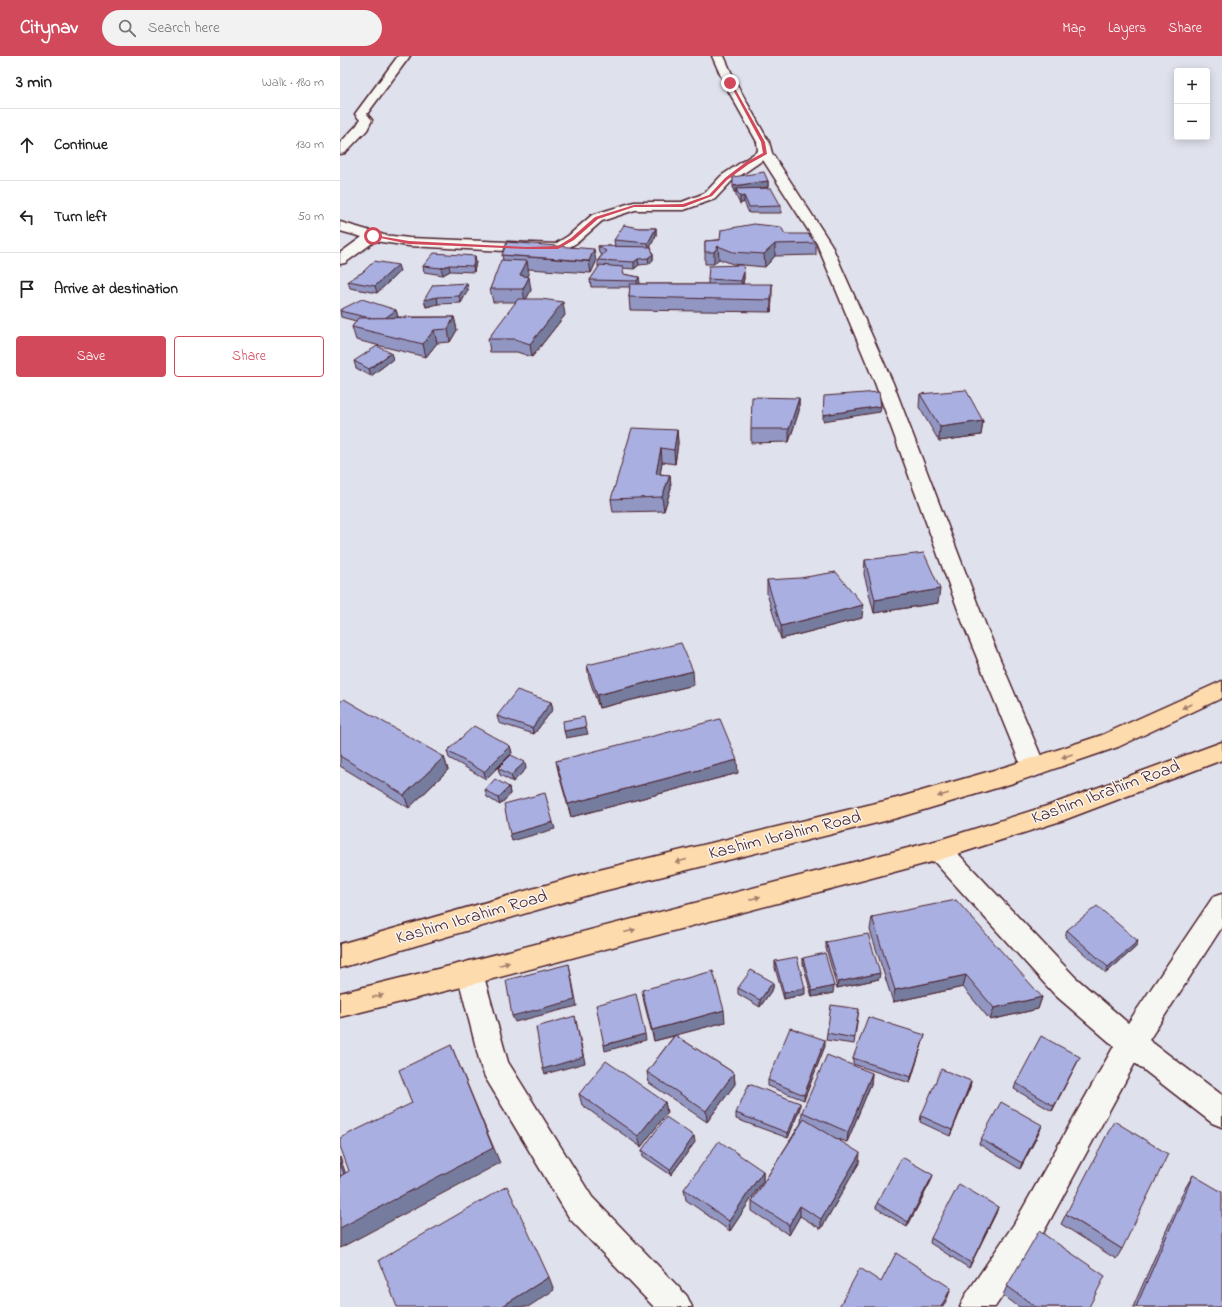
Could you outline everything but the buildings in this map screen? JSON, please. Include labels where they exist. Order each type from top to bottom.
[{"type":"highway","name":"Kashim Ibrahim Road","points":[[340,956],[595,882],[897,808],[1034,768],[1110,741],[1222,689]]},
{"type":"highway","name":"Kashim Ibrahim Road","points":[[340,1005],[470,973],[939,850],[1055,813],[1148,780],[1222,751]]},
{"type":"street","points":[[340,150],[363,127],[366,120],[361,114],[404,56]]},
{"type":"street","points":[[718,56],[730,83],[763,142],[765,154],[824,244],[884,383],[975,626],[1034,768]]},
{"type":"street","points":[[340,226],[373,236],[409,242],[526,248],[558,248],[573,239],[596,218],[634,206],[684,206],[710,196],[726,179],[748,163],[765,154]]},
{"type":"street","points":[[340,260],[373,236]]},
{"type":"street","points":[[939,850],[1065,986],[1131,1044],[1222,1113]]},
{"type":"street","points":[[976,1307],[1025,1234],[1131,1044],[1222,905]]},
{"type":"street","points":[[470,973],[495,1067],[581,1208],[676,1307]]},
{"type":"route","points":[[373,236],[382,239],[409,242],[526,248],[558,248],[573,239],[596,218],[634,206],[684,206],[710,196],[726,179],[748,163],[765,154],[763,142],[730,83]]}]
